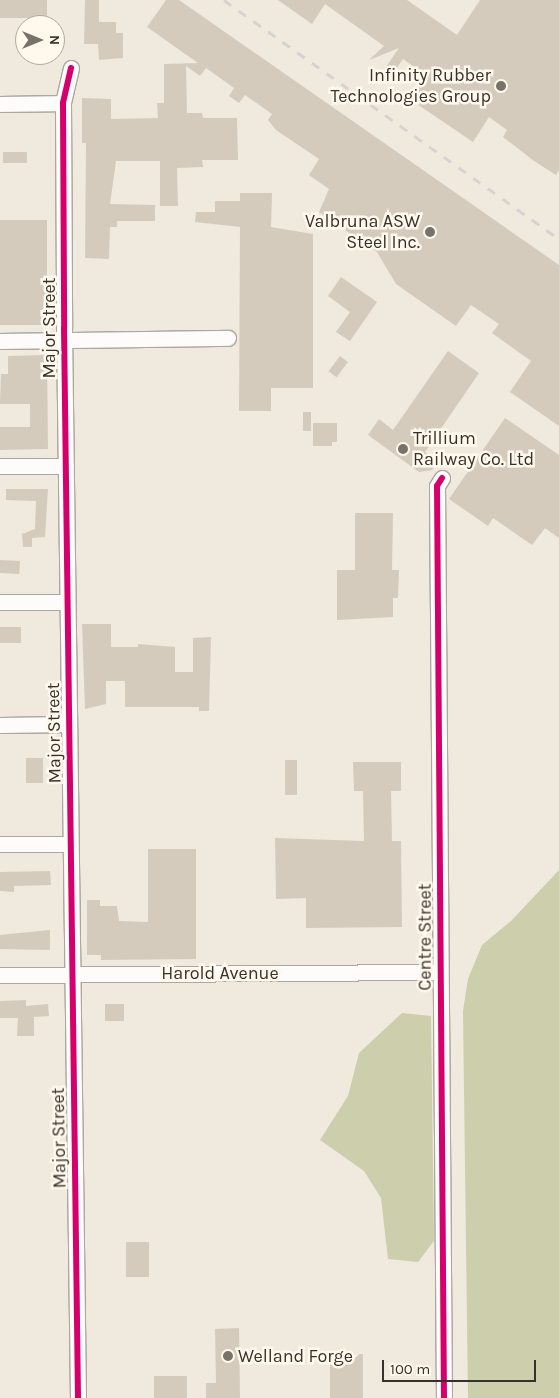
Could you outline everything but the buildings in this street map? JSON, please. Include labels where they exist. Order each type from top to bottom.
[{"type":"street","name":"Major Street","points":[[71,68],[63,103],[64,340],[78,1398]]},
{"type":"street","points":[[0,104],[63,103]]},
{"type":"street","points":[[0,341],[228,338]]},
{"type":"street","points":[[0,466],[66,466]]},
{"type":"street","name":"Centre Street","points":[[442,478],[437,486],[444,1398]]},
{"type":"street","points":[[0,602],[67,602]]},
{"type":"street","points":[[0,724],[69,724]]},
{"type":"street","points":[[0,844],[70,844]]},
{"type":"street","name":"Harold Avenue","points":[[0,975],[440,972]]},
{"type":"green space","points":[[559,870],[559,1398],[468,1398],[463,1011],[468,979],[482,945],[511,921]]},
{"type":"green space","points":[[402,1013],[431,1016],[434,1241],[418,1262],[388,1259],[381,1198],[364,1171],[320,1140],[348,1096],[359,1053]]},
{"type":"railway","points":[[224,0],[559,239]]},
{"type":"cycle path","points":[[71,68],[63,103],[64,328],[78,1398]]},
{"type":"cycle path","points":[[442,478],[437,486],[444,1398]]},
{"type":"place","name":"Infinity Rubber Technologies Group","points":[[501,86]]},
{"type":"place","name":"Valbruna ASW Steel Inc.","points":[[430,232]]},
{"type":"place","name":"Trillium Railway Co. Ltd","points":[[403,449]]},
{"type":"place","name":"Welland Forge","points":[[228,1356]]}]
